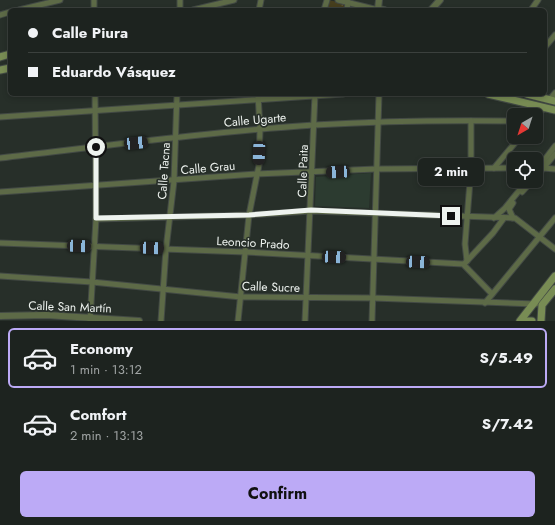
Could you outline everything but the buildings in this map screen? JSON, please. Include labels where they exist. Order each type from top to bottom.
[{"type":"main road","points":[[496,96],[555,110]]},
{"type":"main road","points":[[535,96],[552,100]]},
{"type":"main road","points":[[521,321],[532,304],[555,276]]},
{"type":"main road","points":[[541,321],[542,305],[555,289]]},
{"type":"main road","points":[[521,321],[532,321]]},
{"type":"street","points":[[25,8],[43,2],[60,0]]},
{"type":"street","points":[[201,8],[234,0]]},
{"type":"street","points":[[338,0],[372,8]]},
{"type":"street","points":[[433,8],[440,0]]},
{"type":"street","points":[[347,8],[348,2]]},
{"type":"street","points":[[547,45],[555,35]]},
{"type":"street","points":[[552,100],[555,93]]},
{"type":"street","points":[[90,319],[96,218],[95,96]]},
{"type":"street","name":"Calle Tacna","points":[[161,321],[166,249],[174,180],[176,96]]},
{"type":"street","points":[[0,116],[177,104],[259,96],[259,165],[249,215],[238,321]]},
{"type":"street","name":"Calle Paita","points":[[306,321],[315,96]]},
{"type":"street","points":[[372,321],[374,212],[379,96]]},
{"type":"street","points":[[471,121],[471,169],[465,244],[465,263],[492,294]]},
{"type":"street","name":"Calle Ugarte","points":[[0,158],[260,129],[314,125],[378,122],[507,122]]},
{"type":"street","points":[[494,168],[514,144]]},
{"type":"street","points":[[543,161],[555,146]]},
{"type":"street","points":[[544,168],[555,154]]},
{"type":"street","name":"Calle Grau","points":[[0,192],[256,174],[312,173],[376,169],[507,168]]},
{"type":"street","points":[[544,168],[555,169]]},
{"type":"street","points":[[494,218],[505,208],[521,188]]},
{"type":"street","points":[[512,218],[510,214],[511,206],[526,188]]},
{"type":"street","points":[[96,218],[249,215],[311,210],[512,218],[518,220],[555,250]]},
{"type":"street","points":[[465,263],[504,218]]},
{"type":"street","points":[[485,303],[555,218]]},
{"type":"street","name":"Leoncio Prado","points":[[0,243],[246,252],[374,260],[465,263]]},
{"type":"street","name":"Calle Sucre","points":[[0,276],[92,282],[241,297],[373,298],[542,305]]},
{"type":"street","name":"Calle San Martín","points":[[0,316],[46,315],[139,321]]},
{"type":"shaded area","points":[[371,173],[369,208],[315,206],[316,177]]},
{"type":"green space","points":[[328,0],[347,4],[346,8],[326,8]]},
{"type":"route","points":[[96,147],[96,218],[249,215],[311,210],[451,216]]}]
